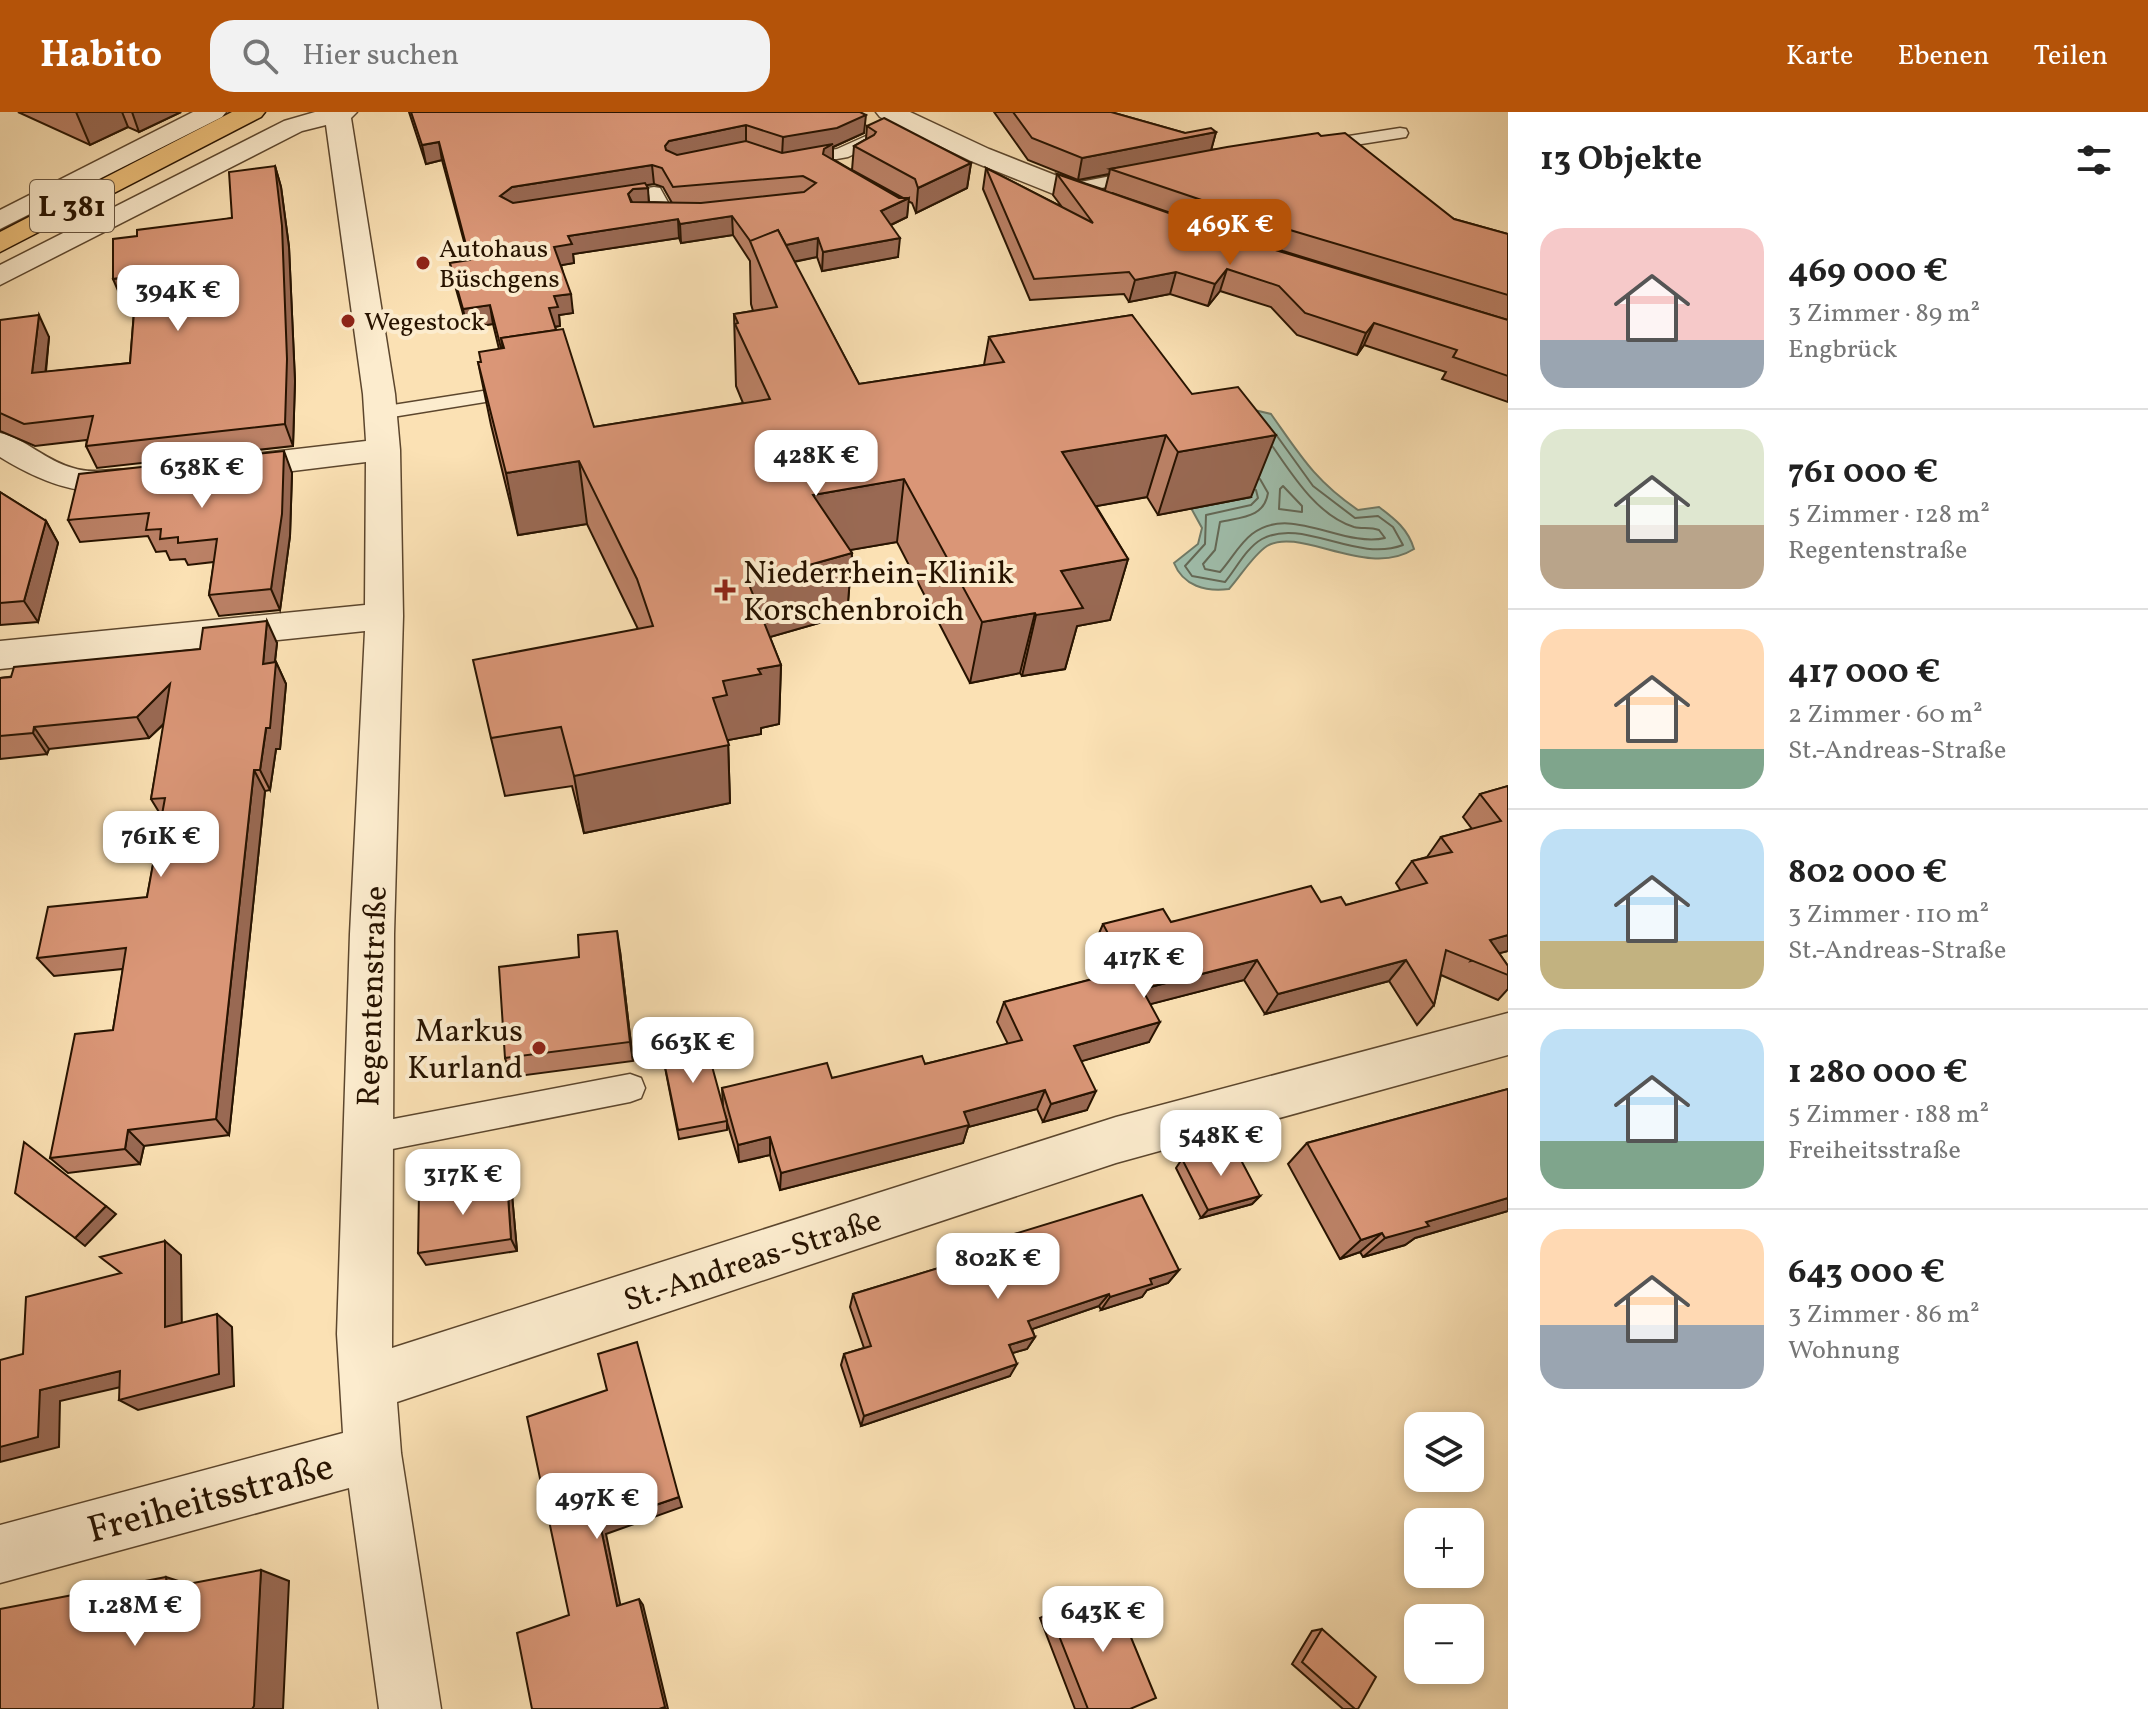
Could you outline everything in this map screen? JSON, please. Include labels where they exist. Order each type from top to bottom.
[{"type":"main road","name":"L 381","points":[[0,243],[252,112]]},
{"type":"street","points":[[0,221],[213,112]]},
{"type":"street","points":[[0,276],[293,126],[339,112]]},
{"type":"street","name":"Regentenstraße","points":[[339,112],[383,450],[384,616],[367,1139],[364,1334],[373,1453],[410,1709]]},
{"type":"street","points":[[907,121],[1065,190],[1133,214]]},
{"type":"street","points":[[0,443],[69,481],[96,483],[383,450]]},
{"type":"street","points":[[0,655],[384,616]]},
{"type":"street","name":"St.-Andreas-Straße","points":[[367,1384],[1116,1140],[1508,1034]]},
{"type":"street","name":"Freiheitsstraße","points":[[0,1554],[373,1453]]},
{"type":"lane","points":[[781,164],[842,153],[907,121]]},
{"type":"lane","points":[[833,170],[907,121]]},
{"type":"lane","points":[[1295,149],[1400,133]]},
{"type":"lane","points":[[1065,190],[1158,172]]},
{"type":"lane","points":[[592,202],[654,192],[666,215]]},
{"type":"lane","points":[[641,215],[689,214]]},
{"type":"lane","points":[[380,413],[548,387]]},
{"type":"lane","points":[[367,1139],[630,1088]]},
{"type":"water","points":[[1250,409],[1271,414],[1330,489],[1358,510],[1379,507],[1405,530],[1414,549],[1396,557],[1376,558],[1297,542],[1281,542],[1262,550],[1229,589],[1196,586],[1183,577],[1174,563],[1198,544],[1202,528],[1191,508]]},
{"type":"building","points":[[411,112],[860,112],[866,115],[837,128],[783,137],[746,125],[669,141],[665,146],[666,150],[677,155],[746,141],[782,153],[833,144],[824,149],[823,154],[899,198],[909,198],[881,211],[900,238],[823,252],[818,238],[786,245],[778,230],[751,242],[732,216],[680,224],[678,219],[568,236],[572,244],[554,247],[571,294],[554,296],[558,307],[549,308],[556,330],[501,338],[501,348],[490,305],[463,309],[450,263],[470,260],[439,142],[422,145]],"holes":[[[652,165],[662,168],[673,187],[803,176],[816,183],[804,192],[701,203],[631,202],[628,194],[633,189],[648,188],[645,183],[513,203],[500,196],[512,187]]]},
{"type":"building","points":[[1013,112],[1111,112],[1185,133],[1211,128],[1216,132],[1082,158],[1032,138]]},
{"type":"building","points":[[884,118],[971,163],[918,188],[915,179],[854,146],[876,132],[867,126]]},
{"type":"building","points":[[1318,133],[1321,136],[1345,133],[1454,219],[1508,234],[1508,295],[1290,230],[1110,169]]},
{"type":"building","points":[[275,166],[282,226],[287,359],[285,424],[86,446],[93,416],[24,424],[0,413],[0,320],[39,315],[32,373],[130,363],[137,275],[113,279],[113,239],[137,236],[137,230],[232,218],[229,172]]},
{"type":"building","points":[[986,168],[1093,223],[1057,174],[1272,249],[1508,320],[1508,376],[1453,357],[1457,350],[1374,323],[1366,333],[1305,313],[1279,286],[1227,269],[1215,284],[1176,272],[1135,280],[1129,272],[1034,279]]},
{"type":"building","points":[[778,230],[859,384],[1004,362],[989,337],[1132,315],[1192,394],[1238,387],[1276,435],[1178,452],[1166,435],[1062,452],[1128,559],[1061,571],[1083,608],[982,622],[904,479],[813,495],[852,553],[748,582],[781,665],[758,669],[761,674],[723,681],[727,695],[713,698],[729,745],[574,776],[561,727],[491,738],[473,660],[653,626],[637,579],[579,461],[506,473],[478,362],[481,362],[479,352],[504,348],[501,338],[563,329],[594,427],[770,399],[735,324],[738,323],[734,314],[777,307],[750,241]]},
{"type":"building","points":[[284,451],[282,514],[271,589],[209,595],[217,539],[178,543],[178,537],[160,539],[161,529],[146,530],[149,513],[68,520],[79,474]]},
{"type":"building","points":[[0,492],[46,521],[24,601],[0,603]]},
{"type":"building","points":[[267,621],[263,664],[276,662],[270,728],[266,728],[260,770],[254,770],[216,1119],[128,1130],[125,1149],[50,1158],[75,1034],[113,1030],[126,948],[37,958],[48,907],[147,897],[165,798],[151,799],[170,684],[137,717],[34,727],[33,733],[0,736],[0,678],[11,677],[14,667],[200,649],[203,628]]},
{"type":"building","points":[[1508,786],[1508,935],[1490,940],[1508,966],[1508,975],[1446,950],[1434,1005],[1406,960],[1278,994],[1257,960],[1142,989],[1160,1022],[1074,1046],[1096,1091],[1051,1104],[1045,1090],[964,1112],[969,1125],[781,1173],[770,1137],[738,1145],[722,1088],[827,1063],[832,1078],[922,1056],[925,1064],[1022,1040],[1004,1002],[1127,970],[1103,924],[1163,909],[1171,922],[1311,886],[1321,902],[1341,897],[1346,905],[1427,883],[1412,861],[1452,852],[1441,837],[1501,821],[1480,794]]},
{"type":"building","points":[[617,931],[630,1042],[505,1058],[499,967],[579,957],[578,935]]},
{"type":"building","points":[[704,1037],[727,1121],[678,1130],[661,1047]]},
{"type":"building","points":[[1508,1089],[1508,1198],[1426,1222],[1429,1226],[1385,1238],[1382,1233],[1361,1240],[1307,1143]]},
{"type":"building","points":[[24,1142],[106,1206],[75,1238],[15,1193]]},
{"type":"building","points":[[1233,1145],[1260,1196],[1208,1210],[1182,1159]]},
{"type":"building","points":[[507,1181],[511,1239],[418,1253],[419,1192]]},
{"type":"building","points":[[1142,1195],[1179,1270],[1150,1279],[1152,1284],[1110,1297],[1109,1294],[1028,1321],[1035,1337],[1009,1345],[1017,1364],[864,1416],[844,1354],[871,1346],[853,1294],[1001,1249],[1001,1238]]},
{"type":"building","points":[[165,1241],[165,1327],[217,1314],[219,1374],[119,1400],[120,1371],[40,1390],[38,1437],[0,1447],[0,1360],[23,1354],[26,1297],[121,1273],[100,1257]]},
{"type":"building","points":[[637,1342],[679,1497],[600,1524],[617,1606],[639,1599],[665,1707],[532,1709],[517,1633],[569,1615],[527,1417],[607,1390],[598,1354]]},
{"type":"building","points":[[261,1570],[252,1709],[0,1709],[0,1609],[166,1577],[167,1588]]},
{"type":"building","points":[[1111,1589],[1156,1698],[1130,1709],[1088,1709],[1050,1613]]},
{"type":"building","points":[[1322,1629],[1376,1677],[1358,1709],[1302,1662]]},
{"type":"place","name":"Autohaus Büschgens","points":[[423,263]]},
{"type":"place","name":"Wegestock","points":[[348,321]]},
{"type":"place","name":"Niederrhein-Klinik Korschenbroich","points":[[725,590]]},
{"type":"place","name":"Markus Kurland","points":[[539,1048]]}]
